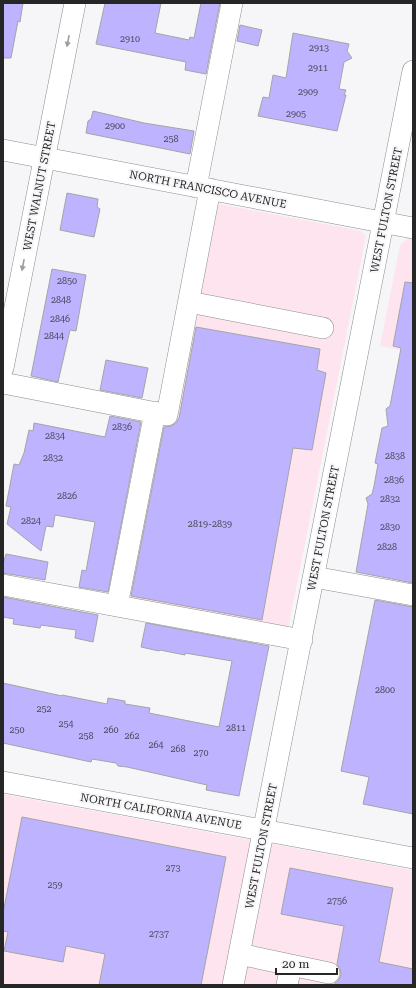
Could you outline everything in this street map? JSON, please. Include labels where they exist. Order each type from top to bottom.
[{"type":"street","name":"WEST WALNUT STREET","points":[[3,368],[75,3]]},
{"type":"street","points":[[3,383],[167,415],[188,302],[203,188],[232,3]]},
{"type":"street","name":"WEST FULTON STREET","points":[[233,985],[413,71]]},
{"type":"street","name":"NORTH FRANCISCO AVENUE","points":[[3,150],[413,228]]},
{"type":"street","points":[[188,302],[323,328]]},
{"type":"street","points":[[117,606],[155,412]]},
{"type":"street","points":[[314,577],[413,595]]},
{"type":"street","points":[[3,585],[302,640]]},
{"type":"street","name":"NORTH CALIFORNIA AVENUE","points":[[3,782],[413,858]]},
{"type":"street","points":[[239,954],[329,973]]},
{"type":"street","points":[[286,985],[291,965]]},
{"type":"shaded area","points":[[204,201],[361,231],[366,236],[286,639],[120,609]]},
{"type":"shaded area","points":[[408,238],[413,239],[413,353],[380,346],[400,245]]},
{"type":"shaded area","points":[[3,794],[413,870],[413,985],[3,985]]},
{"type":"building","points":[[3,3],[23,3],[11,58],[3,58]]},
{"type":"building","points":[[105,3],[161,3],[155,33],[189,40],[190,37],[194,38],[201,3],[220,3],[206,74],[185,70],[186,62],[96,44]]},
{"type":"building","points":[[240,25],[262,30],[258,46],[237,41]]},
{"type":"building","points":[[293,33],[349,44],[347,51],[352,58],[344,62],[339,89],[346,90],[344,95],[346,95],[337,131],[258,116],[263,97],[269,98],[273,75],[286,78]]},
{"type":"building","points":[[93,111],[144,123],[194,131],[190,154],[86,133],[88,121],[91,119]]},
{"type":"building","points":[[67,193],[98,199],[97,207],[100,209],[94,237],[60,230]]},
{"type":"building","points":[[52,269],[86,275],[76,331],[70,330],[58,382],[31,376]]},
{"type":"building","points":[[405,282],[413,283],[413,583],[356,572],[368,504],[366,498],[372,494],[374,486],[378,464],[375,463],[382,428],[388,426],[386,409],[390,406],[401,348],[393,346]]},
{"type":"building","points":[[196,327],[320,349],[317,370],[326,373],[312,450],[293,448],[262,620],[131,596],[164,427],[171,426],[176,423],[179,418]]},
{"type":"building","points":[[106,360],[148,368],[142,398],[100,390]]},
{"type":"building","points":[[110,416],[141,422],[108,592],[79,587],[82,570],[86,571],[95,522],[55,515],[53,527],[46,526],[41,551],[7,524],[11,507],[6,506],[14,464],[19,465],[24,453],[29,430],[33,431],[34,423],[105,437]]},
{"type":"building","points":[[6,554],[48,562],[45,580],[3,573],[3,564]]},
{"type":"building","points":[[3,597],[98,615],[93,642],[75,638],[76,630],[41,625],[40,628],[13,624],[14,619],[3,617]]},
{"type":"building","points":[[375,600],[413,607],[413,814],[363,804],[369,777],[341,771]]},
{"type":"building","points":[[146,623],[269,646],[239,796],[206,790],[207,785],[118,766],[116,763],[92,759],[91,762],[3,743],[3,683],[107,704],[108,698],[125,701],[125,704],[150,708],[149,713],[219,727],[232,661],[185,653],[185,655],[159,651],[141,647]]},
{"type":"building","points":[[22,817],[226,857],[201,985],[99,985],[105,954],[66,946],[63,962],[4,951],[8,932],[3,931],[3,913]]},
{"type":"building","points":[[290,868],[393,888],[379,962],[413,969],[413,985],[333,985],[338,981],[341,975],[337,964],[344,926],[281,914]]}]
